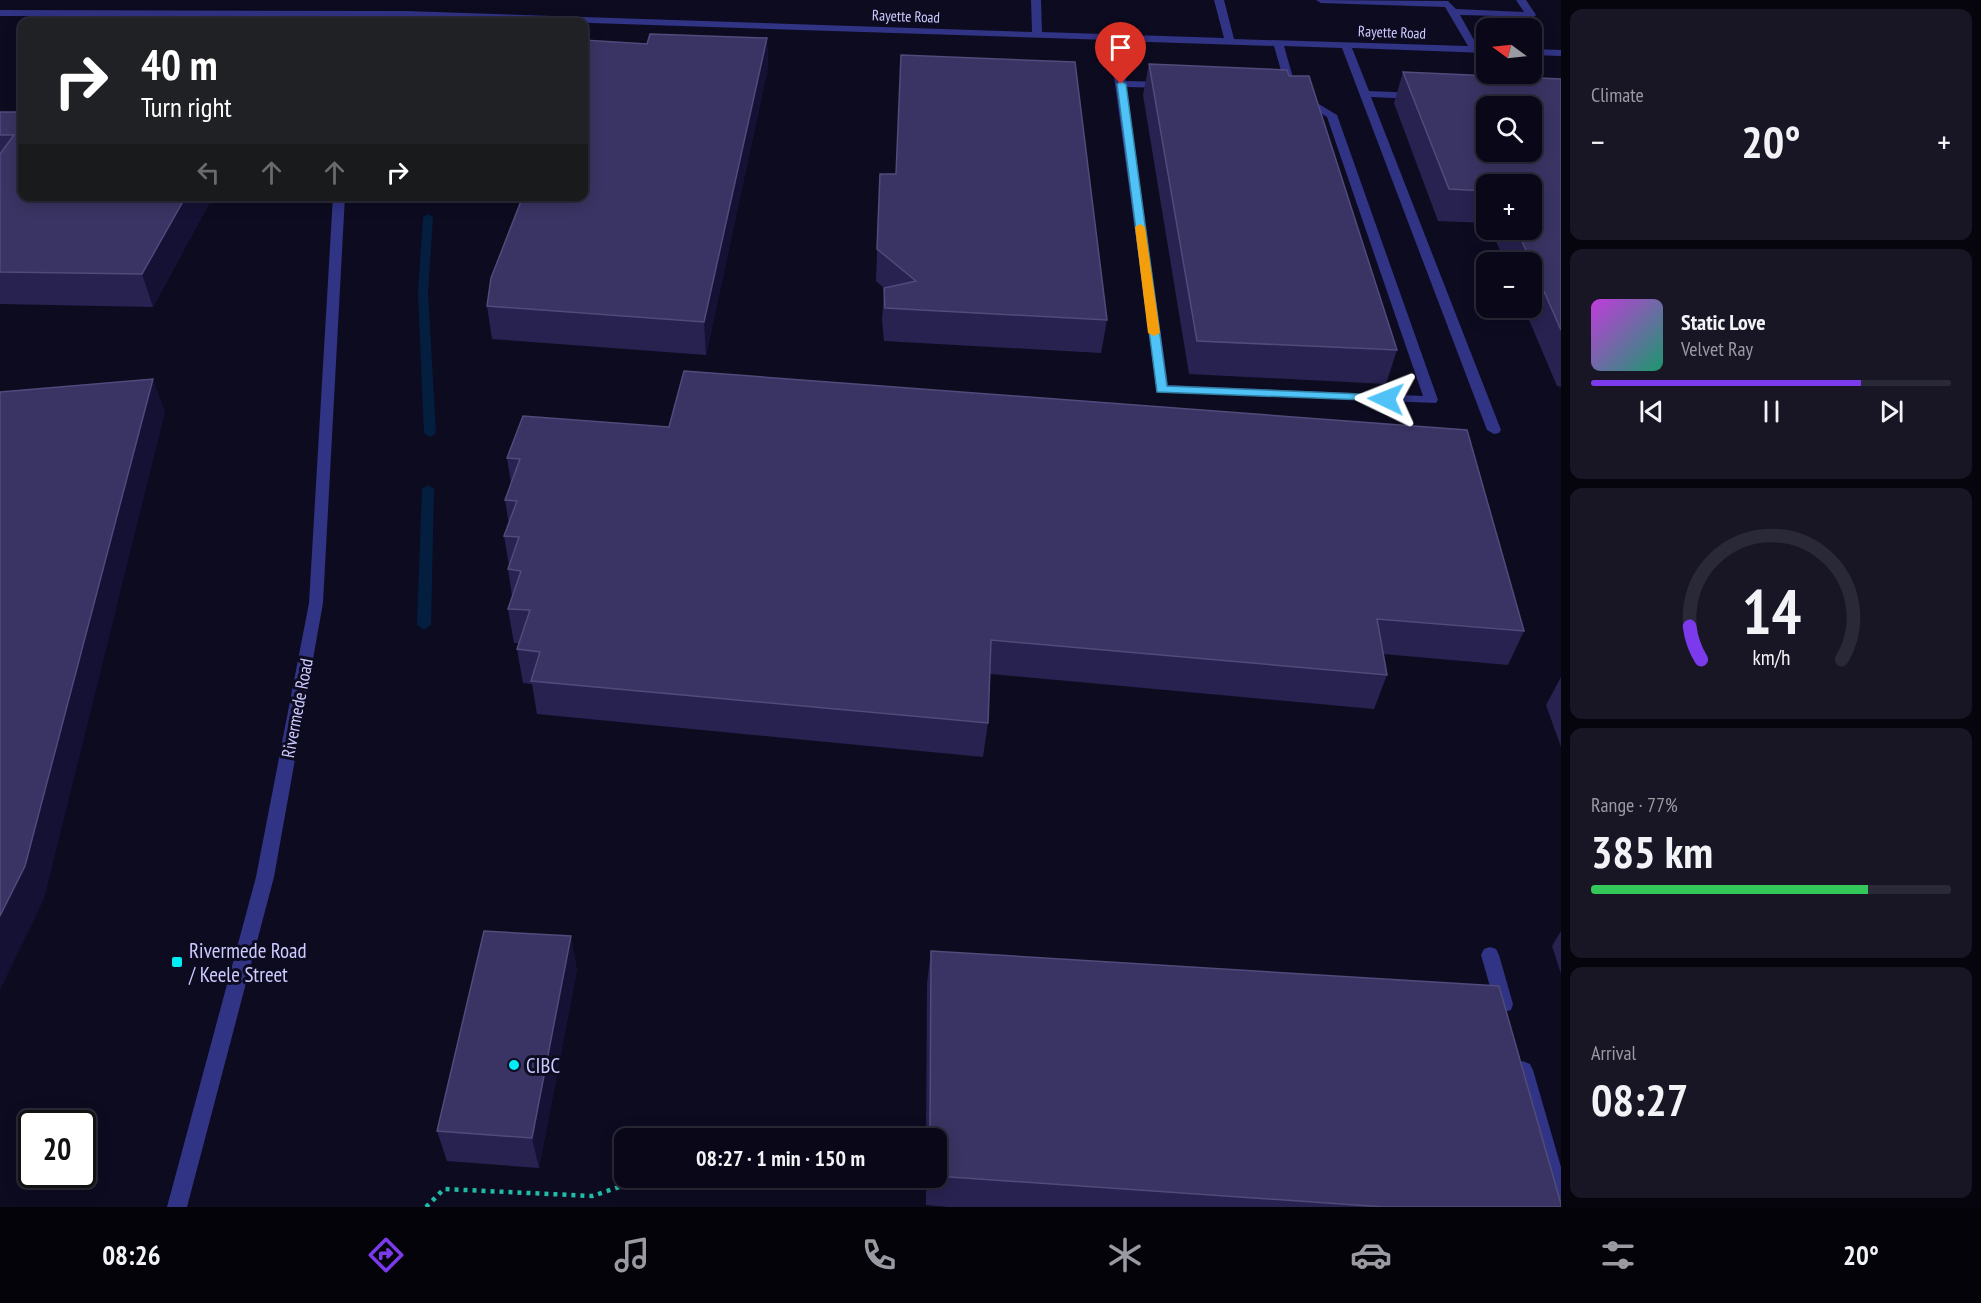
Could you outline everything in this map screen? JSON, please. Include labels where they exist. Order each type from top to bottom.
[{"type":"street","points":[[42,13],[56,0]]},
{"type":"street","points":[[403,18],[413,0]]},
{"type":"street","points":[[1036,0],[1036,36]]},
{"type":"street","points":[[1219,0],[1230,41]]},
{"type":"street","points":[[1322,0],[1449,6],[1531,15],[1521,0]]},
{"type":"street","points":[[1449,6],[1475,50]]},
{"type":"street","name":"Rayette Road","points":[[0,13],[403,18]]},
{"type":"street","name":"Rayette Road","points":[[588,23],[1475,50]]},
{"type":"street","points":[[1113,38],[1162,389],[1431,400],[1332,115],[1286,90],[1278,43]]},
{"type":"street","points":[[1346,45],[1494,430]]},
{"type":"street","points":[[1542,52],[1561,53]]},
{"type":"street","points":[[1121,84],[1178,86]]},
{"type":"street","points":[[1365,94],[1423,96]]},
{"type":"street","name":"Rivermede Road","points":[[177,1207],[265,877],[316,603],[339,201]]},
{"type":"street","points":[[1490,956],[1509,1023]]},
{"type":"street","points":[[1519,1057],[1561,1203]]},
{"type":"path","points":[[426,1207],[444,1189],[592,1196],[616,1188]]},
{"type":"building","points":[[650,34],[767,38],[704,322],[487,306],[491,278],[521,201],[588,201],[588,40],[647,44]]},
{"type":"building","points":[[901,55],[1075,62],[1107,320],[885,308],[884,288],[916,281],[877,249],[880,174],[896,174]]},
{"type":"building","points":[[1149,64],[1287,70],[1289,76],[1309,76],[1397,350],[1197,341]]},
{"type":"building","points":[[1403,72],[1476,75],[1476,84],[1542,84],[1542,78],[1561,79],[1561,330],[1542,287],[1542,252],[1527,252],[1521,240],[1542,240],[1542,174],[1476,174],[1476,190],[1449,189]]},
{"type":"building","points":[[0,112],[18,112],[18,201],[183,201],[142,274],[0,272],[0,154],[14,135],[0,135]]},
{"type":"building","points":[[684,371],[1467,430],[1524,631],[1377,619],[1387,675],[991,640],[988,723],[531,681],[540,652],[517,649],[530,610],[508,609],[521,571],[508,569],[519,537],[504,536],[517,501],[505,500],[520,459],[507,458],[523,416],[669,427]]},
{"type":"building","points":[[153,379],[25,866],[0,916],[0,392]]},
{"type":"building","name":"CIBC","points":[[484,931],[571,936],[532,1138],[437,1131]]},
{"type":"building","points":[[931,951],[1499,986],[1561,1207],[1384,1207],[947,1177],[947,1128],[930,1128]]},
{"type":"waterway","points":[[428,217],[423,293],[430,433]]},
{"type":"waterway","points":[[424,625],[428,489]]},
{"type":"slow traffic","points":[[1140,227],[1154,333]]},
{"type":"place","name":"Rivermede Road / Keele Street","points":[[177,962]]},
{"type":"place","name":"CIBC","points":[[514,1065]]},
{"type":"route","points":[[1121,84],[1162,389],[1386,399]]}]
